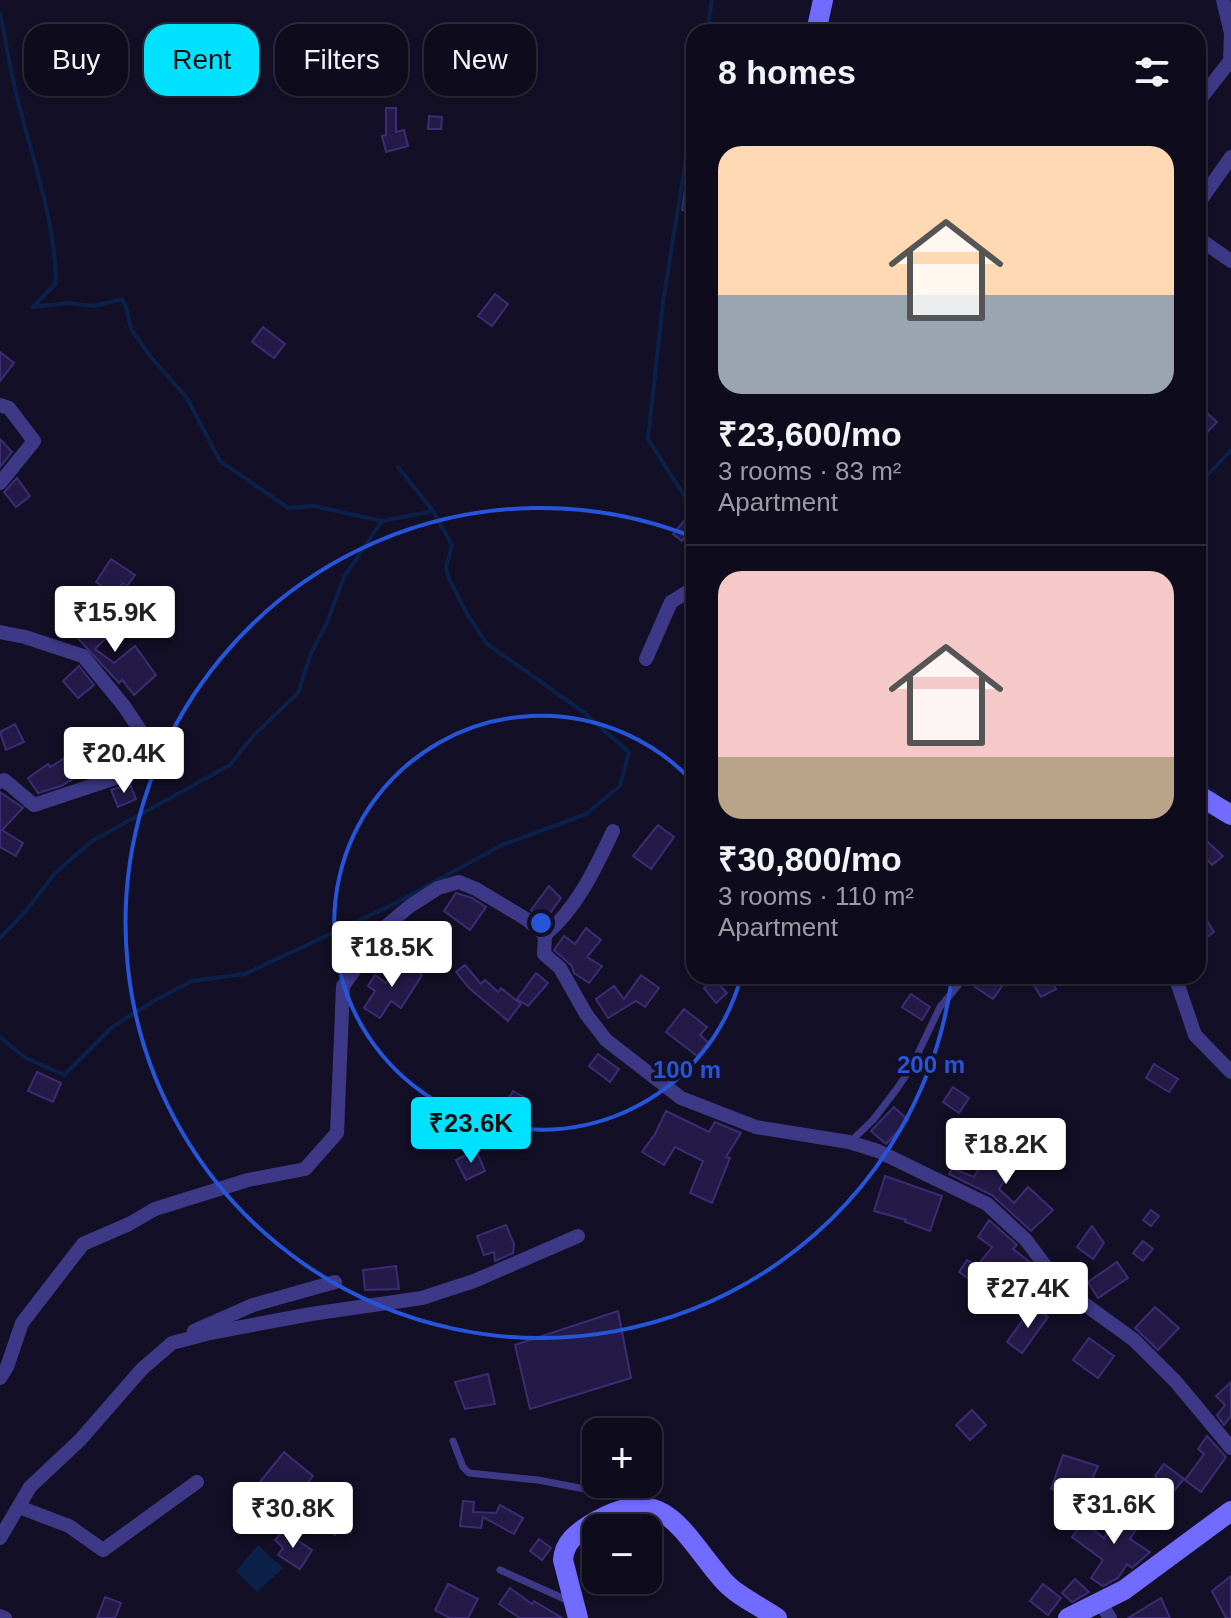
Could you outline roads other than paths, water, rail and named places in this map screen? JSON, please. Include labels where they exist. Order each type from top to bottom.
[{"type":"main road","points":[[818,24],[823,0]]},
{"type":"main road","points":[[1206,800],[1231,815]]},
{"type":"main road","points":[[577,1611],[563,1551],[569,1540],[610,1513],[630,1506],[651,1507],[674,1520],[724,1582],[777,1618]]},
{"type":"main road","points":[[1068,1618],[1105,1610],[1124,1590],[1231,1511]]},
{"type":"street","points":[[1206,92],[1230,61],[1231,33],[1223,0]]},
{"type":"street","points":[[1206,194],[1228,166]]},
{"type":"street","points":[[1206,244],[1231,261]]},
{"type":"street","points":[[0,405],[9,408],[34,441],[0,483]]},
{"type":"street","points":[[646,659],[671,602],[686,593]]},
{"type":"street","points":[[0,632],[83,656],[124,706],[156,754],[154,765],[34,805],[4,780],[0,782]]},
{"type":"street","points":[[613,831],[574,903],[562,920],[545,935],[544,954],[560,968],[586,1014],[606,1040],[681,1098],[756,1127],[849,1142],[878,1151],[987,1204],[1026,1240],[1061,1287],[1134,1340],[1176,1382],[1231,1448]]},
{"type":"street","points":[[2,1368],[22,1323],[83,1244],[155,1209],[248,1180],[305,1169],[337,1133],[343,986],[385,927],[410,906],[438,888],[459,882],[526,919],[545,935]]},
{"type":"street","points":[[1178,984],[1195,1035],[1231,1072]]},
{"type":"street","points":[[172,1343],[311,1314],[422,1298],[474,1281],[578,1236]]},
{"type":"street","points":[[0,1538],[30,1487],[80,1440],[142,1369],[172,1343],[253,1305],[335,1282]]},
{"type":"street","points":[[19,1507],[69,1526],[103,1550],[197,1482]]},
{"type":"lane","points":[[849,1142],[873,1120],[896,1090],[911,1068],[940,1007],[959,984]]},
{"type":"lane","points":[[453,1441],[463,1467],[469,1473],[538,1480],[626,1497],[651,1507]]},
{"type":"lane","points":[[500,1570],[577,1611]]},
{"type":"water","points":[[258,1545],[283,1568],[257,1592],[236,1571]]},
{"type":"waterway","points":[[708,24],[712,0]]},
{"type":"waterway","points":[[0,13],[13,80],[46,206],[54,257],[56,283],[33,307],[68,303],[94,306],[122,299],[131,329],[187,398],[220,461],[288,508],[314,506],[382,521]]},
{"type":"waterway","points":[[686,158],[663,302],[648,439],[686,498]]},
{"type":"waterway","points":[[1206,477],[1231,450]]},
{"type":"waterway","points":[[0,1037],[24,1057],[64,1075],[111,1028],[192,981],[245,974],[392,905],[502,845],[586,814],[620,786],[629,752],[582,711],[486,643],[449,579],[446,567],[452,545],[433,511],[398,467]]},
{"type":"waterway","points":[[0,938],[55,873],[92,841],[230,765],[253,736],[298,693],[311,653],[326,625],[344,577],[382,521],[433,511]]},
{"type":"waterway","points":[[1206,787],[1215,794]]}]
